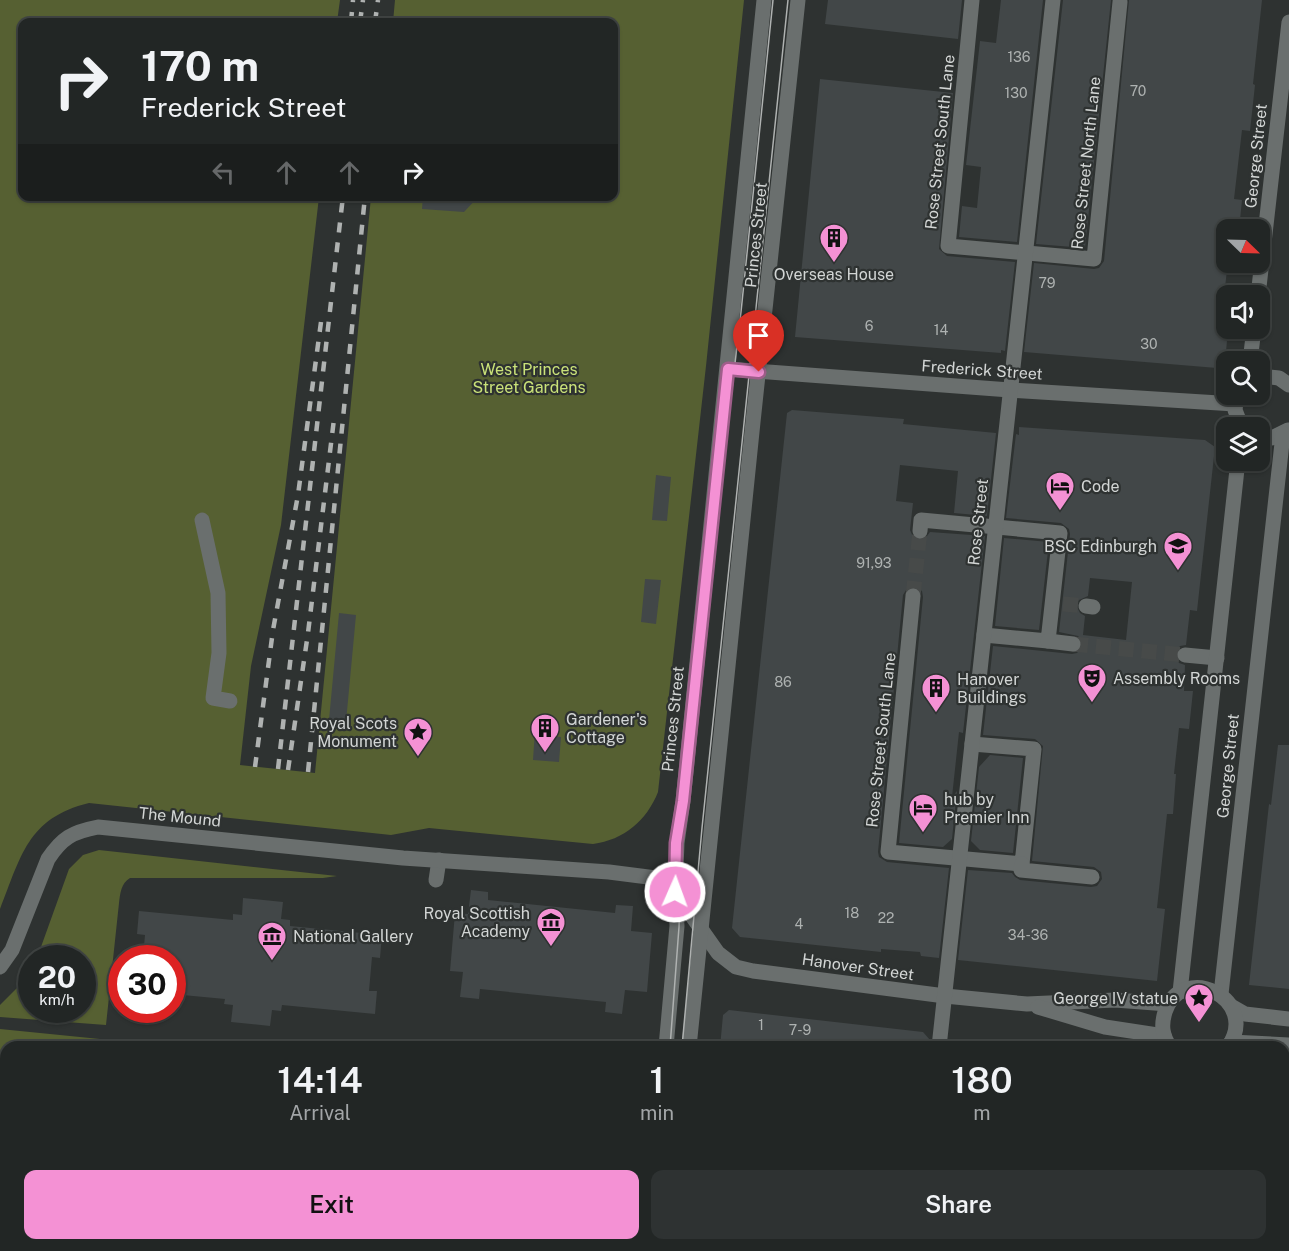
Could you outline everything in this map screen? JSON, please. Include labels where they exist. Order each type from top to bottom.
[{"type":"street","name":"Princes Street","points":[[667,1041],[677,926],[676,843],[683,801],[764,0]]},
{"type":"street","name":"Princes Street","points":[[690,1041],[798,0]]},
{"type":"street","name":"Rose Street South Lane","points":[[972,0],[948,246],[1025,253]]},
{"type":"street","name":"Rose Street","points":[[940,1041],[1053,0]]},
{"type":"street","name":"Rose Street North Lane","points":[[1025,253],[1094,259],[1120,2]]},
{"type":"street","name":"George Street","points":[[1259,285],[1289,21]]},
{"type":"street","name":"Frederick Street","points":[[728,369],[1010,390],[1216,398]]},
{"type":"street","points":[[1270,377],[1279,378],[1289,385]]},
{"type":"street","name":"George Street","points":[[1270,438],[1286,431]]},
{"type":"street","name":"George Street","points":[[1231,1041],[1236,1021],[1226,1000],[1286,431]]},
{"type":"street","name":"George Street","points":[[1180,992],[1237,471]]},
{"type":"street","points":[[202,520],[218,593],[219,653],[213,698],[230,701]]},
{"type":"street","points":[[920,531],[921,520],[1060,533],[1058,603],[1048,641]]},
{"type":"street","name":"Rose Street South Lane","points":[[913,596],[888,852],[960,859]]},
{"type":"street","points":[[984,635],[1073,644]]},
{"type":"street","points":[[1185,655],[1217,658]]},
{"type":"street","points":[[972,744],[1034,749],[1021,870],[1092,877]]},
{"type":"street","name":"The Mound","points":[[0,967],[9,956],[15,943],[48,859],[65,838],[87,829],[111,828],[439,860],[618,873],[656,878],[669,885],[702,931]]},
{"type":"street","points":[[960,859],[1022,864]]},
{"type":"street","points":[[436,880],[439,860]]},
{"type":"street","name":"Hanover Street","points":[[702,931],[718,953],[736,967],[753,971],[945,996],[1027,1004],[1115,1000],[1168,1004]]},
{"type":"street","points":[[1167,1041],[1162,1021],[1168,1004],[1180,992],[1200,987],[1226,1000],[1245,1014],[1289,1019]]},
{"type":"street","name":"Hanover Street","points":[[1027,1004],[1163,1041]]},
{"type":"green space","name":"West Princes Street Gardens","points":[[0,0],[340,0],[338,18],[18,18],[18,201],[319,201],[281,525],[251,666],[240,765],[315,773],[371,201],[618,201],[618,18],[393,18],[395,0],[744,0],[658,792],[641,820],[615,838],[593,844],[429,828],[391,835],[89,803],[68,810],[39,829],[21,857],[0,909]]},
{"type":"green space","points":[[99,850],[337,876],[323,878],[130,878],[123,886],[120,896],[115,945],[108,945],[106,1025],[80,1023],[96,1023],[96,945],[42,945],[69,869],[83,855]]},
{"type":"green space","points":[[18,987],[18,1018],[0,1017],[0,1005]]},
{"type":"green space","points":[[0,1029],[120,1041],[0,1041]]},
{"type":"building","points":[[828,0],[962,0],[958,39],[825,24]]},
{"type":"building","points":[[1001,0],[1043,0],[1017,242],[959,237],[962,206],[977,208],[981,167],[966,165],[980,41],[996,43]]},
{"type":"building","points":[[1063,0],[1111,0],[1085,248],[1036,244]]},
{"type":"building","points":[[1129,0],[1262,0],[1250,131],[1242,130],[1234,199],[1242,200],[1240,219],[1216,219],[1216,273],[1227,273],[1225,285],[1216,285],[1216,339],[1227,339],[1226,351],[1216,351],[1216,368],[1024,352],[1034,263],[1094,269],[1099,268],[1104,261]]},
{"type":"building","points":[[820,79],[953,93],[939,249],[947,256],[1015,262],[1005,351],[1001,350],[1001,353],[795,337]]},
{"type":"building","points":[[423,201],[474,201],[464,212],[422,209]]},
{"type":"building","points":[[792,410],[904,419],[903,424],[996,433],[987,516],[954,513],[958,471],[900,465],[896,501],[913,503],[910,530],[914,539],[924,540],[930,532],[985,536],[963,733],[959,732],[952,797],[957,791],[952,839],[943,847],[899,843],[923,597],[922,591],[915,586],[908,587],[903,595],[878,852],[879,857],[887,862],[949,868],[939,958],[921,956],[920,952],[881,949],[881,952],[740,937],[732,928],[787,413]]},
{"type":"building","points":[[1019,427],[1205,440],[1215,447],[1197,611],[1190,610],[1186,645],[1180,646],[1175,654],[1179,663],[1185,665],[1184,691],[1193,691],[1189,729],[1179,728],[1173,814],[1167,814],[1157,908],[1165,909],[1157,981],[958,960],[968,870],[1012,873],[1020,880],[1091,887],[1097,886],[1102,879],[1101,872],[1094,867],[1032,861],[1043,746],[1035,739],[983,735],[993,646],[1072,654],[1077,653],[1083,646],[1078,636],[1059,632],[1069,529],[1061,523],[1006,518],[1016,434],[1019,435]],"holes":[[[1090,578],[1132,582],[1126,640],[1083,635],[1085,616],[1080,613],[1076,605],[1079,600],[1088,596]]]},
{"type":"building","points":[[656,475],[671,477],[667,521],[652,520]]},
{"type":"building","points":[[1004,538],[1049,542],[1039,630],[995,626]]},
{"type":"building","points":[[645,579],[661,580],[656,624],[641,622]]},
{"type":"building","points":[[339,613],[356,615],[346,722],[329,720]]},
{"type":"building","name":"Gardener's Cottage","points":[[535,730],[550,731],[550,736],[561,737],[559,762],[533,760]]},
{"type":"building","points":[[1278,745],[1289,745],[1289,989],[1249,985],[1269,804],[1271,805]]},
{"type":"building","points":[[990,755],[1023,758],[1013,853],[980,850],[971,841],[979,767]]},
{"type":"building","name":"Royal Scottish Academy","points":[[471,890],[488,892],[488,900],[615,913],[616,905],[633,906],[631,931],[652,933],[647,992],[625,990],[622,1014],[605,1012],[606,1002],[480,989],[479,999],[460,997],[463,972],[450,971],[455,913],[468,914]]},
{"type":"building","name":"National Gallery","points":[[243,898],[283,902],[281,919],[290,920],[290,926],[382,935],[380,958],[372,957],[369,991],[377,991],[375,1014],[282,1005],[281,1011],[272,1010],[270,1026],[231,1022],[233,1005],[224,1004],[225,999],[186,995],[186,945],[144,945],[145,935],[137,934],[139,911],[233,920],[233,914],[242,915]]},
{"type":"building","points":[[729,1010],[923,1032],[930,1040],[721,1041],[723,1015]]},
{"type":"tunnel","points":[[913,596],[920,531]]},
{"type":"tunnel","points":[[1063,604],[1086,606]]},
{"type":"tunnel","points":[[1073,644],[1185,655]]},
{"type":"tram line","points":[[670,1041],[679,927],[682,843],[773,0]]},
{"type":"tram line","points":[[683,1041],[702,828],[788,0]]},
{"type":"railway","points":[[351,18],[353,0]]},
{"type":"railway","points":[[361,18],[363,0]]},
{"type":"railway","points":[[376,18],[378,0]]},
{"type":"railway","points":[[278,769],[342,201]]},
{"type":"railway","points":[[308,772],[365,201]]},
{"type":"railway","points":[[255,767],[273,630],[298,495],[321,322]]},
{"type":"railway","points":[[288,770],[308,633],[334,419]]},
{"type":"place","name":"Overseas House","points":[[834,264]]},
{"type":"place","name":"Code","points":[[1060,512]]},
{"type":"place","name":"BSC Edinburgh","points":[[1178,572]]},
{"type":"place","name":"Assembly Rooms","points":[[1092,704]]},
{"type":"place","name":"Hanover Buildings","points":[[936,714]]},
{"type":"place","name":"Gardener's Cottage","points":[[545,754]]},
{"type":"place","name":"Royal Scots Monument","points":[[418,758]]},
{"type":"place","name":"hub by Premier Inn","points":[[923,834]]},
{"type":"place","name":"Royal Scottish Academy","points":[[551,948]]},
{"type":"place","name":"National Gallery","points":[[272,962]]},
{"type":"place","name":"George IV statue","points":[[1199,1024]]},
{"type":"route","points":[[675,892],[676,843],[683,801],[728,369],[759,372]]}]
